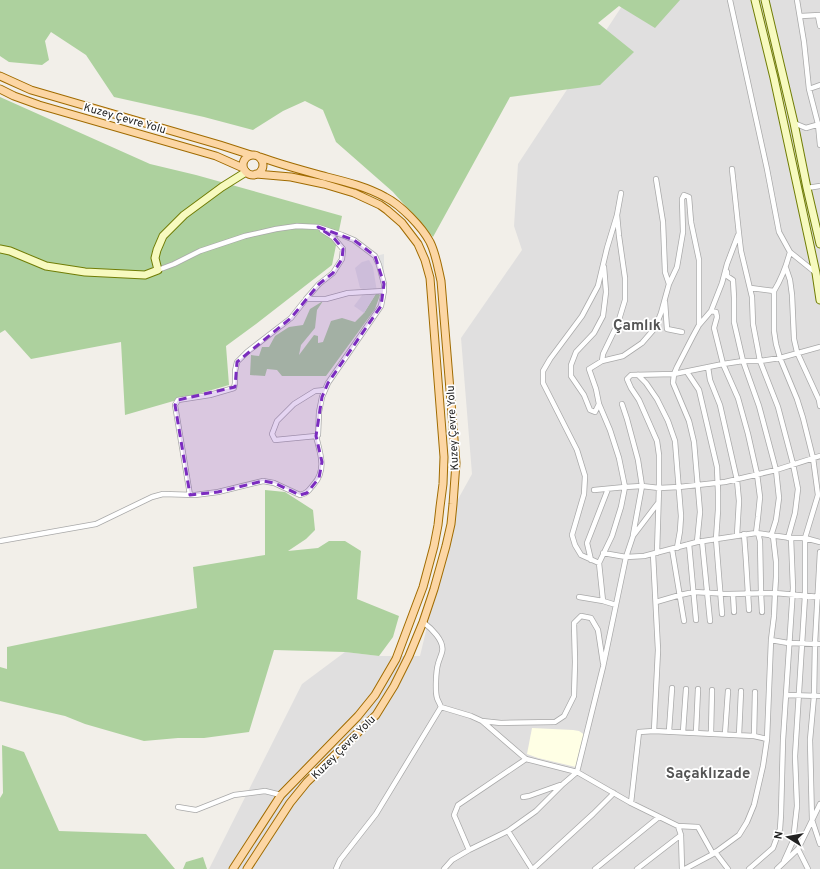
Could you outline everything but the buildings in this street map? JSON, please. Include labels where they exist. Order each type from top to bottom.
[{"type":"main road","points":[[755,0],[774,78],[816,273],[820,300]]},
{"type":"main road","points":[[765,0],[794,123],[820,244]]},
{"type":"main road","name":"Kuzey Çevre Yolu","points":[[0,76],[30,90],[251,154]]},
{"type":"main road","name":"Kuzey Çevre Yolu","points":[[0,89],[14,96],[39,104],[216,156],[244,170]]},
{"type":"main road","points":[[254,154],[260,157],[263,167],[259,172],[250,175],[244,170],[242,165],[244,159],[248,155],[254,154]]},
{"type":"main road","name":"Kuzey Çevre Yolu","points":[[247,869],[290,803],[308,782],[376,715],[394,686],[423,622],[434,590],[446,546],[450,524],[456,463],[441,281],[430,242],[405,212],[386,197],[370,190],[289,167],[260,157]]},
{"type":"main road","points":[[0,249],[10,251],[46,266],[85,272],[145,275],[158,270],[155,258],[163,236],[184,215],[244,170]]},
{"type":"main road","name":"Kuzey Çevre Yolu","points":[[233,869],[281,795],[358,716],[375,695],[396,658],[423,587],[434,546],[443,484],[444,458],[430,278],[425,260],[418,244],[402,223],[387,210],[354,193],[324,184],[291,177],[256,174]]},
{"type":"street","points":[[730,0],[768,169],[778,232],[790,252],[816,273]]},
{"type":"street","points":[[797,0],[801,16],[809,89],[819,124],[820,145]]},
{"type":"street","points":[[801,16],[819,16],[820,26]]},
{"type":"street","points":[[809,89],[820,86]]},
{"type":"street","points":[[794,123],[806,128],[819,124]]},
{"type":"street","points":[[732,169],[738,234],[752,297],[753,324],[760,361],[778,407],[798,489],[790,538],[792,595],[783,740],[780,829],[773,848],[749,869]]},
{"type":"street","points":[[656,179],[663,222],[665,272],[669,284]]},
{"type":"street","points":[[807,188],[820,186]]},
{"type":"street","points":[[598,562],[581,555],[575,545],[572,535],[584,494],[586,476],[577,450],[543,383],[543,371],[550,359],[582,316],[598,286],[617,215],[621,193]]},
{"type":"street","points":[[603,601],[598,562],[612,536],[626,487],[619,458],[610,430],[599,404],[596,389],[589,370],[602,361],[623,356],[642,343],[655,328],[669,284],[677,267],[683,232],[682,199],[684,195],[689,197],[691,222],[699,260],[699,325]]},
{"type":"street","points":[[602,361],[603,354],[618,323],[625,300],[625,278],[617,215]]},
{"type":"street","points":[[0,542],[96,524],[152,496],[163,494],[190,495],[218,492],[263,481],[274,483],[300,495],[307,493],[319,478],[322,462],[316,436],[318,435],[319,412],[322,397],[328,383],[381,306],[384,284],[375,256],[354,240],[342,235],[318,228],[297,226],[245,236],[200,251],[158,270]]},
{"type":"street","points":[[190,495],[175,405],[178,400],[210,395],[234,388],[237,362],[247,352],[290,318],[319,284],[333,273],[342,259],[343,249],[333,237],[318,228]]},
{"type":"street","points":[[710,621],[700,542],[700,512],[694,442],[689,421],[673,383],[674,374],[699,325],[711,311],[738,234]]},
{"type":"street","points":[[784,861],[793,841],[797,806],[795,756],[805,596],[805,538],[818,494],[813,458],[798,399],[780,358],[774,331],[774,292],[781,281],[790,252]]},
{"type":"street","points":[[599,404],[595,412],[590,410],[584,395],[571,376],[571,364],[576,352],[594,333],[603,316],[606,292],[604,262]]},
{"type":"street","points":[[678,826],[681,835],[683,869],[714,853],[739,835],[747,822],[754,805],[763,766],[767,738],[771,640],[776,576],[776,562],[772,536],[779,498],[776,470],[759,406],[743,361],[734,322],[733,280],[727,276],[727,264]]},
{"type":"street","points":[[786,268],[792,295],[794,339],[798,352],[819,400],[820,406]]},
{"type":"street","points":[[750,288],[774,292]]},
{"type":"street","points":[[306,299],[326,299],[348,293],[384,291]]},
{"type":"street","points":[[664,300],[667,329],[682,332]]},
{"type":"street","points":[[711,311],[716,312],[717,317],[714,328],[723,364],[738,398],[757,474],[760,497],[757,533],[760,541],[762,612]]},
{"type":"street","points":[[654,731],[658,650],[655,554],[659,488],[659,455],[657,441],[639,400],[627,379],[631,375],[674,374],[723,364],[780,358],[820,347]]},
{"type":"street","points":[[708,367],[710,380],[720,405],[737,480],[739,501],[736,535]]},
{"type":"street","points":[[687,372],[699,390],[717,467],[718,510],[716,539],[722,614]]},
{"type":"street","points":[[638,375],[646,383],[657,399],[668,421],[675,441],[679,487],[680,530],[674,548],[684,621]]},
{"type":"street","points":[[316,436],[275,440],[272,434],[277,421],[294,404],[315,391],[325,390]]},
{"type":"street","points":[[444,869],[452,860],[508,831],[536,811],[577,772],[603,667],[626,557],[633,536],[642,486],[638,460],[628,419],[622,404]]},
{"type":"street","points":[[594,490],[642,486],[659,488],[679,487],[718,483],[737,480],[776,470],[820,456]]},
{"type":"street","points":[[591,560],[587,543],[608,489]]},
{"type":"street","points":[[633,536],[658,503]]},
{"type":"street","points":[[603,553],[626,557],[644,556],[689,544],[736,535],[757,533],[790,538],[805,538],[820,542]]},
{"type":"street","points":[[744,534],[749,610]]},
{"type":"street","points":[[689,544],[696,620]]},
{"type":"street","points":[[820,552],[817,644],[810,740],[812,820],[820,844]]},
{"type":"street","points":[[656,602],[694,592],[720,594],[761,593],[819,597]]},
{"type":"street","points":[[733,594],[734,612]]},
{"type":"street","points":[[579,597],[616,605]]},
{"type":"street","points":[[482,721],[501,723],[555,722],[564,716],[574,696],[574,623],[580,616],[591,618],[598,630],[603,667]]},
{"type":"street","points":[[423,622],[432,628],[442,644],[442,651],[437,664],[436,673],[437,698],[441,707]]},
{"type":"street","points":[[771,640],[788,643],[817,644]]},
{"type":"street","points":[[669,732],[672,688]]},
{"type":"street","points":[[683,732],[686,689]]},
{"type":"street","points":[[696,733],[698,689]]},
{"type":"street","points":[[711,733],[712,690]]},
{"type":"street","points":[[725,734],[728,691]]},
{"type":"street","points":[[739,735],[741,691]]},
{"type":"street","points":[[754,736],[755,692]]},
{"type":"street","points":[[786,694],[820,696]]},
{"type":"street","points":[[441,707],[466,714],[482,721],[526,759],[577,772],[631,803],[678,826],[698,827],[714,853],[727,869]]},
{"type":"street","points":[[336,869],[340,860],[376,814],[441,707]]},
{"type":"street","points":[[631,803],[639,732],[654,731],[711,733],[767,738]]},
{"type":"street","points":[[469,850],[454,815],[458,805],[526,759]]},
{"type":"street","points":[[523,796],[529,796],[563,784]]},
{"type":"street","points":[[178,807],[196,810],[234,795],[265,791],[281,795]]},
{"type":"street","points":[[508,831],[532,869],[614,793]]},
{"type":"street","points":[[777,869],[798,849],[820,804]]},
{"type":"street","points":[[595,869],[659,817]]},
{"type":"street","points":[[638,869],[681,835]]},
{"type":"street","points":[[798,849],[808,869]]},
{"type":"highlighted area","points":[[318,227],[354,240],[375,256],[384,284],[381,306],[328,383],[322,397],[316,436],[322,462],[319,478],[307,493],[300,495],[274,483],[263,481],[218,492],[190,495],[175,405],[178,400],[235,387],[237,362],[291,318],[319,284],[333,273],[342,259],[343,249],[333,237]]},
{"type":"shaded area","points":[[626,0],[820,0],[820,869],[209,869],[302,684],[345,652],[379,656],[420,656],[457,501],[472,474],[461,338],[522,250],[514,226],[518,164]]},
{"type":"shaded area","points":[[384,254],[384,284],[375,256]]},
{"type":"shaded area","points":[[369,260],[373,267],[377,292],[364,313],[354,306],[366,290],[360,288],[355,268],[362,262]]},
{"type":"shaded area","points":[[532,728],[573,730],[579,731],[585,735],[576,767],[527,754]]},
{"type":"green space","points":[[0,0],[680,0],[655,28],[619,6],[598,23],[634,52],[600,85],[510,97],[433,237],[393,192],[336,142],[323,110],[305,101],[283,111],[253,130],[204,117],[114,97],[86,55],[51,32],[45,41],[49,60],[42,65],[9,62],[0,56]]},
{"type":"green space","points":[[0,97],[150,164],[196,175],[342,216],[332,265],[226,346],[229,385],[125,415],[121,342],[31,359],[5,330],[0,333]]},
{"type":"green space","points":[[377,292],[380,295],[375,309],[326,376],[282,376],[277,370],[267,369],[265,376],[250,375],[251,355],[259,356],[262,347],[269,347],[275,336],[289,327],[303,325],[310,309],[323,301],[317,310],[315,328],[301,345],[299,355],[314,335],[318,336],[318,343],[323,342],[331,321],[342,318],[355,322],[364,313]]},
{"type":"green space","points":[[265,490],[285,492],[313,510],[315,530],[306,539],[288,551],[318,548],[329,541],[345,541],[361,551],[357,599],[399,616],[393,637],[379,656],[345,652],[274,650],[249,732],[204,738],[178,738],[144,741],[85,724],[65,716],[0,701],[0,667],[7,669],[7,647],[197,608],[193,567],[265,555]]},
{"type":"green space","points":[[2,745],[24,752],[59,831],[146,834],[175,869],[0,869],[0,798],[3,793]]},
{"type":"green space","points":[[203,857],[207,869],[183,869],[186,862]]},
{"type":"district","name":"Çamlık","points":[[637,325]]},
{"type":"district","name":"Saçaklızade","points":[[708,773]]}]
